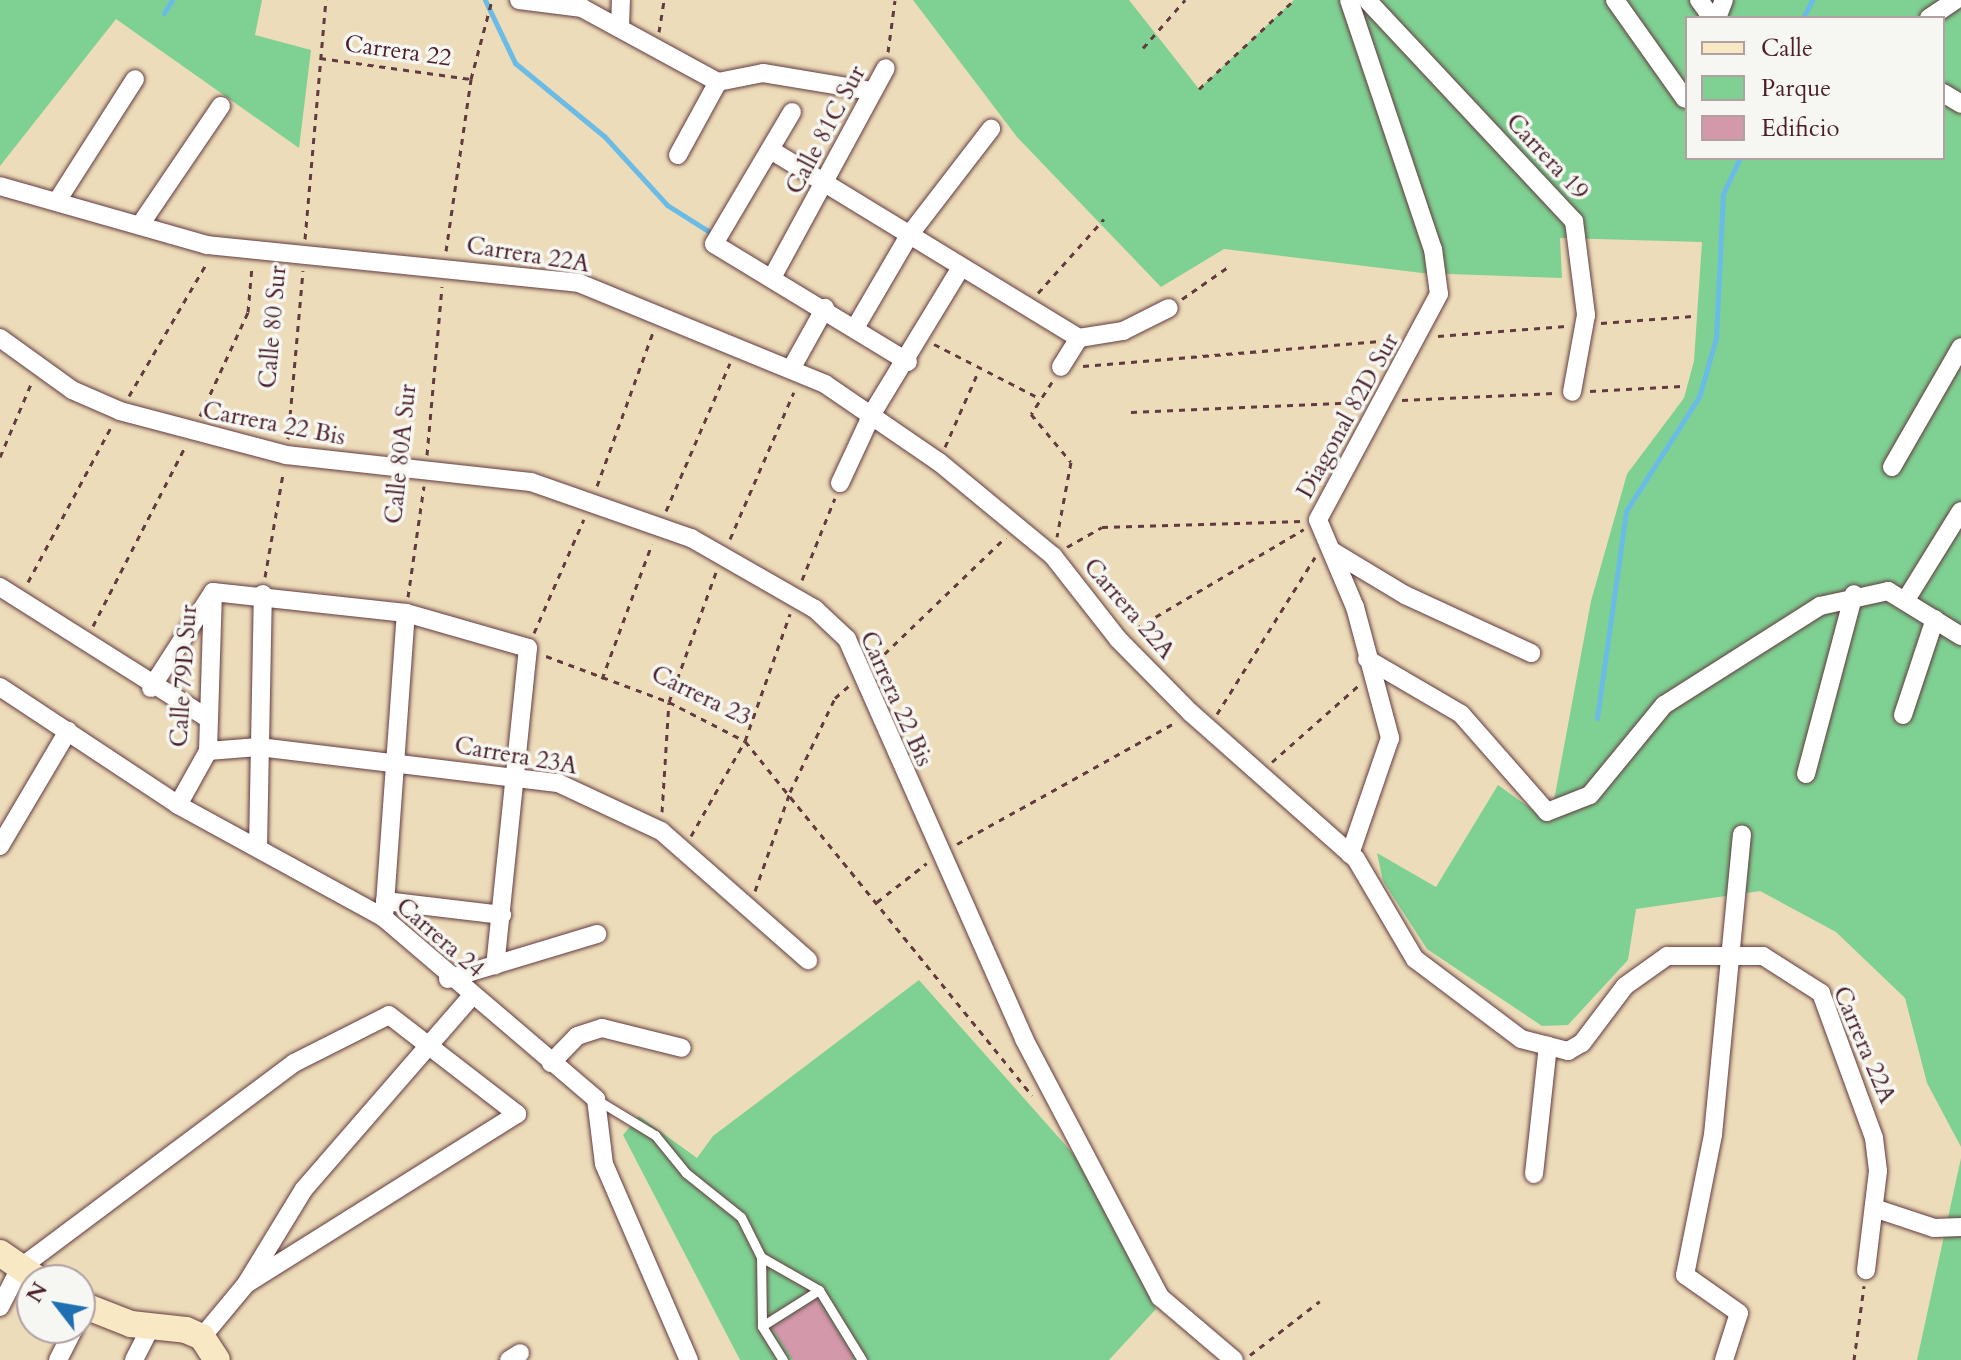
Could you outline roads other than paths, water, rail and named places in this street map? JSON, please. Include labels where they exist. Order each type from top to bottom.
[{"type":"street","points":[[519,0],[582,8],[657,45],[718,82],[763,73],[870,91]]},
{"type":"street","points":[[620,27],[621,0]]},
{"type":"street","name":"Diagonal 82D Sur","points":[[1349,0],[1433,249],[1439,294],[1388,400],[1323,499],[1318,520],[1390,738],[1350,854]]},
{"type":"street","name":"Carrera 19","points":[[1367,0],[1574,221],[1584,324],[1572,392]]},
{"type":"street","points":[[1615,0],[1685,99]]},
{"type":"street","points":[[1699,0],[1713,16]]},
{"type":"street","name":"Calle 81C Sur","points":[[774,274],[826,181],[870,91],[886,68]]},
{"type":"street","points":[[59,198],[135,79]]},
{"type":"street","points":[[678,155],[718,82]]},
{"type":"street","points":[[140,225],[221,106]]},
{"type":"street","points":[[792,112],[774,152],[714,244],[774,274],[908,362]]},
{"type":"street","points":[[855,328],[910,234],[991,129]]},
{"type":"street","points":[[774,152],[826,181],[960,269],[1079,338],[1123,331],[1169,308]]},
{"type":"street","name":"Carrera 22A","points":[[0,186],[59,198],[140,225],[254,250],[444,266],[579,283],[796,372],[873,412],[1053,556],[1118,639],[1191,713],[1263,770],[1350,854],[1415,959],[1521,1039],[1568,1051],[1596,1033],[1625,986],[1667,956],[1732,951],[1791,968],[1821,993],[1874,1138],[1874,1208],[1866,1270]]},
{"type":"street","points":[[840,483],[873,412],[923,338],[960,269]]},
{"type":"street","points":[[796,372],[825,308]]},
{"type":"street","name":"Carrera 22 Bis","points":[[0,338],[38,368],[120,411],[191,434],[286,455],[425,473],[531,482],[590,506],[691,538],[797,595],[847,639],[940,853],[1082,1157],[1160,1297],[1234,1360]]},
{"type":"street","points":[[1061,367],[1079,338]]},
{"type":"street","points":[[1892,467],[1961,347]]},
{"type":"street","points":[[1907,598],[1961,511]]},
{"type":"street","points":[[1329,546],[1405,595],[1531,653]]},
{"type":"street","points":[[0,587],[151,688],[207,718]]},
{"type":"street","points":[[1369,667],[1461,714],[1547,812],[1567,809],[1590,795],[1664,705],[1763,639],[1854,594],[1888,591],[1907,598],[1961,636]]},
{"type":"street","points":[[151,688],[213,592],[263,594],[406,613],[528,648],[511,778],[502,915],[495,965]]},
{"type":"street","name":"Calle 79D Sur","points":[[178,805],[208,751],[213,592]]},
{"type":"street","points":[[258,848],[263,594]]},
{"type":"street","points":[[1806,774],[1854,594]]},
{"type":"street","points":[[406,613],[400,761],[384,909],[502,915]]},
{"type":"street","points":[[1903,715],[1935,619]]},
{"type":"street","name":"Carrera 24","points":[[0,687],[178,805],[384,909],[448,979],[596,1099]]},
{"type":"street","points":[[0,846],[68,731]]},
{"type":"street","name":"Carrera 23A","points":[[208,751],[259,747],[400,761],[558,783],[661,831],[808,960]]},
{"type":"street","points":[[1724,1360],[1739,1313],[1685,1275],[1713,1135],[1742,834]]},
{"type":"street","points":[[448,979],[597,934]]},
{"type":"street","points":[[202,1337],[246,1284],[304,1189],[471,997]]},
{"type":"street","points":[[24,1264],[294,1063],[389,1015],[517,1114],[246,1284]]},
{"type":"street","points":[[551,1063],[577,1036],[602,1028],[682,1048]]},
{"type":"street","points":[[1534,1174],[1548,1046]]},
{"type":"street","points":[[596,1099],[604,1164],[689,1360]]},
{"type":"street","points":[[1874,1208],[1934,1228],[1961,1227]]},
{"type":"street","points":[[0,1307],[16,1275]]},
{"type":"street","points":[[96,1317],[202,1337],[217,1360]]},
{"type":"street","points":[[134,1360],[151,1327]]},
{"type":"lane","points":[[596,1099],[655,1135],[686,1173],[741,1217],[761,1257],[762,1326],[783,1360]]},
{"type":"lane","points":[[761,1257],[819,1290],[862,1358]]},
{"type":"lane","points":[[762,1326],[819,1290]]},
{"type":"waterway","points":[[164,13],[172,0]]},
{"type":"waterway","points":[[485,0],[515,63],[605,137],[667,205],[713,234]]},
{"type":"waterway","points":[[1804,16],[1812,0]]},
{"type":"waterway","points":[[1597,718],[1626,511],[1699,397],[1716,338],[1723,194],[1739,160]]}]
